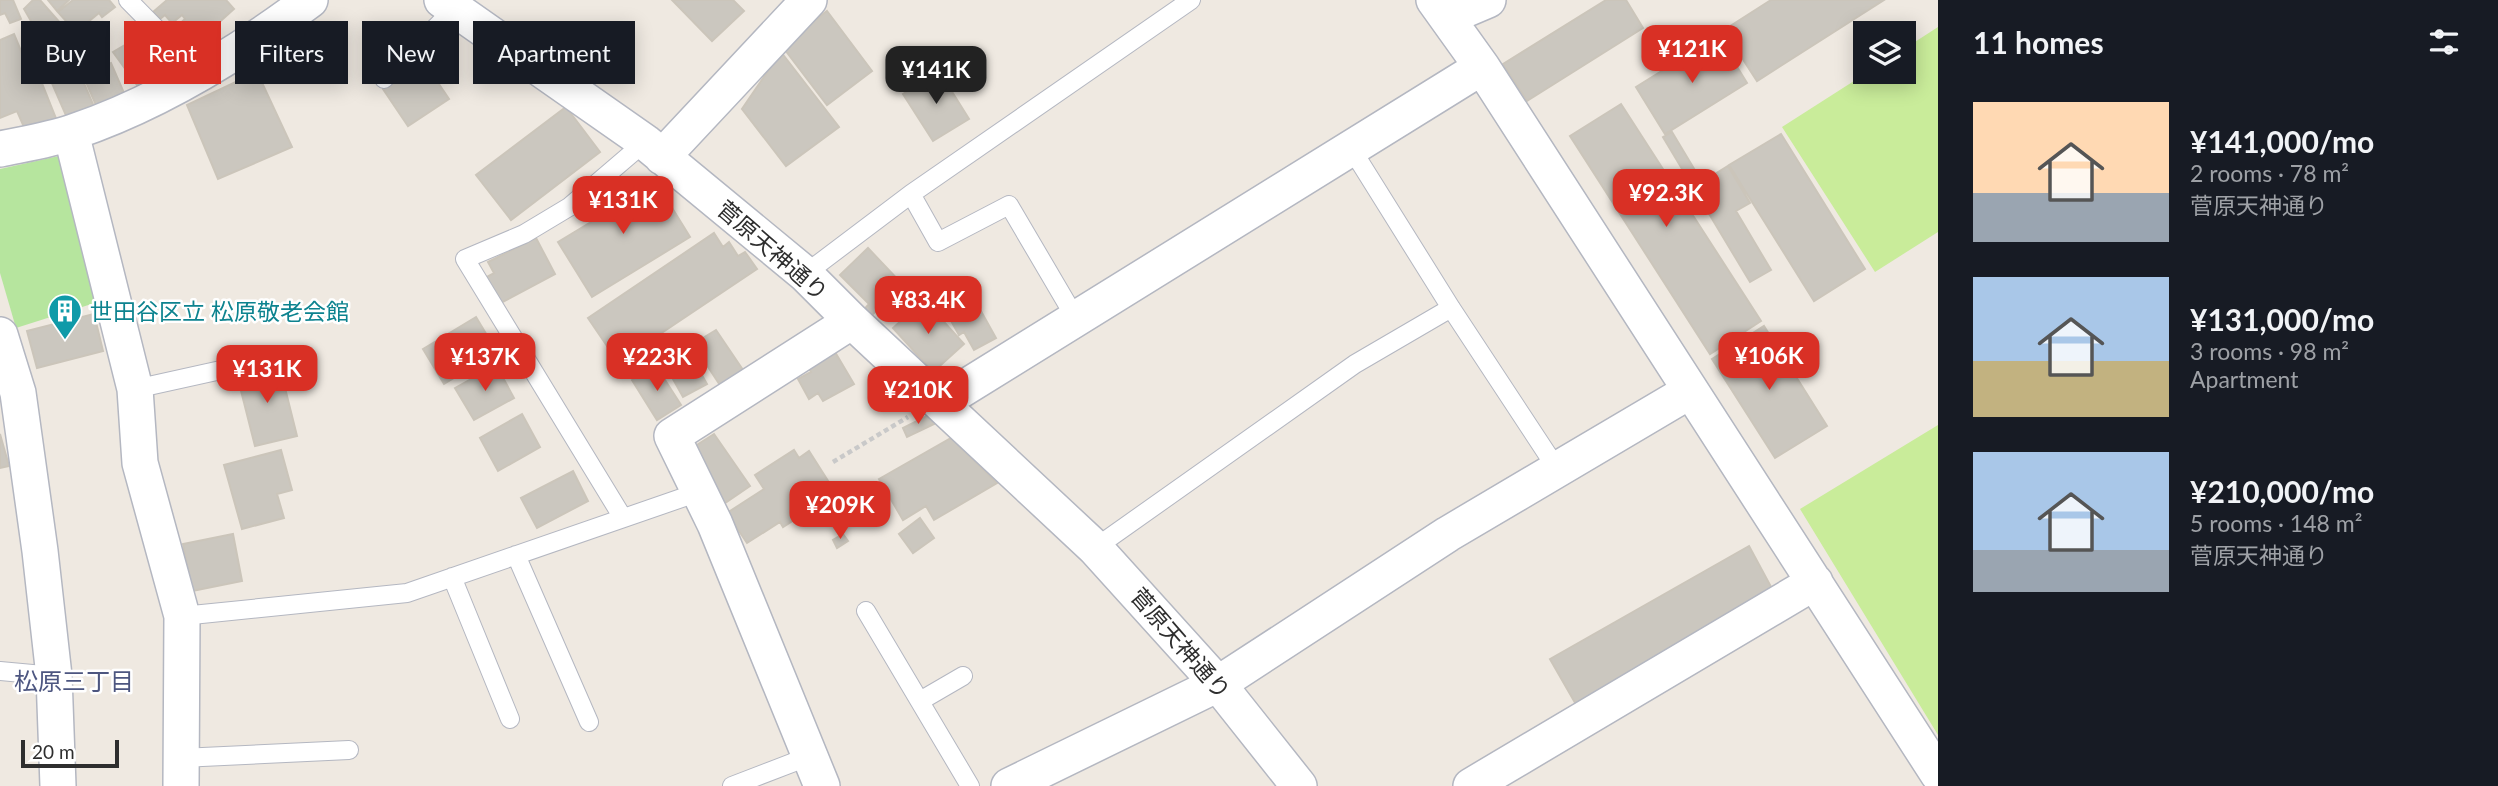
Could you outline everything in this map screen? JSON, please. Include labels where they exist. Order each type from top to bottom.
[{"type":"street","points":[[221,60],[310,0]]},
{"type":"street","points":[[654,149],[809,0]]},
{"type":"street","points":[[1489,0],[1441,9],[1482,67],[1938,774]]},
{"type":"street","name":"菅原天神通り","points":[[453,3],[654,149],[805,274],[1095,548],[1218,684],[1299,786]]},
{"type":"street","points":[[937,401],[1076,319],[1482,67]]},
{"type":"street","points":[[0,149],[71,133],[125,112],[181,84]]},
{"type":"street","points":[[71,133],[135,389],[140,463],[182,615],[181,772]]},
{"type":"street","points":[[816,771],[699,492],[672,436],[852,321]]},
{"type":"street","points":[[0,335],[18,393],[54,676],[58,786]]},
{"type":"street","points":[[1009,786],[1218,684],[1448,534],[1690,391]]},
{"type":"street","points":[[1471,786],[1815,582]]},
{"type":"lane","points":[[128,0],[149,21]]},
{"type":"lane","points":[[805,274],[911,194],[1191,0]]},
{"type":"lane","points":[[437,21],[453,3]]},
{"type":"lane","points":[[1351,148],[1451,308],[1557,469]]},
{"type":"lane","points":[[623,518],[465,258],[524,234],[654,149]]},
{"type":"lane","points":[[911,194],[938,242],[1009,205],[1076,319]]},
{"type":"lane","points":[[1095,548],[1355,364],[1451,308]]},
{"type":"lane","points":[[135,389],[266,360]]},
{"type":"lane","points":[[182,615],[407,593],[699,492]]},
{"type":"lane","points":[[516,555],[589,722]]},
{"type":"lane","points":[[452,577],[510,719]]},
{"type":"lane","points":[[866,611],[970,786]]},
{"type":"lane","points":[[0,671],[54,676]]},
{"type":"lane","points":[[920,701],[962,676]]},
{"type":"lane","points":[[181,772],[349,750]]},
{"type":"lane","points":[[732,786],[816,771]]},
{"type":"path","points":[[833,462],[937,401]]},
{"type":"green space","points":[[1938,27],[1938,232],[1875,272],[1782,127],[1853,82],[1853,84],[1916,84],[1916,41]]},
{"type":"green space","points":[[59,156],[101,301],[16,328],[0,273],[0,169]]},
{"type":"green space","points":[[1938,425],[1938,735],[1800,509]]},
{"type":"building","points":[[0,0],[13,0],[21,19],[10,23],[5,13],[0,15]]},
{"type":"building","points":[[33,0],[40,0],[58,21],[31,21],[24,9]]},
{"type":"building","points":[[48,0],[69,0],[57,11]]},
{"type":"building","points":[[73,0],[109,0],[115,7],[102,17],[99,13],[89,21],[66,21],[58,12]]},
{"type":"building","points":[[167,0],[226,0],[234,9],[221,21],[183,21],[185,19],[182,15],[170,21],[165,15],[160,19],[153,12]]},
{"type":"building","points":[[672,0],[733,0],[744,11],[712,41]]},
{"type":"building","points":[[1606,0],[1626,0],[1643,28],[1527,101],[1503,64]]},
{"type":"building","points":[[1771,0],[1884,0],[1757,81],[1724,30]]},
{"type":"building","points":[[827,11],[872,71],[827,105],[782,46]]},
{"type":"building","points":[[14,34],[21,51],[21,84],[42,84],[57,121],[27,134],[17,111],[0,118],[0,40]]},
{"type":"building","points":[[1718,36],[1747,83],[1665,134],[1636,87]]},
{"type":"building","points":[[124,46],[124,67],[113,52]]},
{"type":"building","points":[[781,52],[839,127],[786,166],[742,109]]},
{"type":"building","points":[[111,63],[124,93],[116,96],[118,101],[98,110],[87,84],[110,84]]},
{"type":"building","points":[[939,71],[969,119],[933,141],[903,94]]},
{"type":"building","points":[[235,82],[263,84],[292,147],[218,179],[187,105]]},
{"type":"building","points":[[52,84],[84,84],[95,109],[68,120]]},
{"type":"building","points":[[391,84],[439,84],[449,99],[408,126],[383,89]]},
{"type":"building","points":[[1621,104],[1761,321],[1710,354],[1570,136]]},
{"type":"building","points":[[566,107],[600,152],[511,220],[476,175]]},
{"type":"building","points":[[1672,132],[1702,182],[1728,166],[1750,203],[1736,211],[1771,270],[1750,282],[1663,137]]},
{"type":"building","points":[[1781,134],[1865,269],[1814,301],[1729,165]]},
{"type":"building","points":[[653,177],[690,237],[592,297],[558,242],[591,222],[584,211],[608,196],[612,202]]},
{"type":"building","points":[[714,233],[723,247],[729,242],[738,256],[745,252],[757,269],[618,362],[588,318]]},
{"type":"building","points":[[536,238],[555,274],[499,304],[485,278],[494,273],[488,262]]},
{"type":"building","points":[[868,248],[903,285],[869,318],[862,312],[869,304],[840,275]]},
{"type":"building","points":[[972,295],[996,338],[974,350],[964,332],[959,335],[945,310]]},
{"type":"building","points":[[924,300],[964,344],[933,372],[893,328]]},
{"type":"building","name":"世田谷区立 松原敬老会館","points":[[94,314],[103,351],[37,368],[27,331]]},
{"type":"building","points":[[476,317],[497,352],[444,384],[423,349]]},
{"type":"building","points":[[1764,326],[1827,426],[1775,458],[1712,359]]},
{"type":"building","points":[[716,330],[743,370],[720,385],[693,344]]},
{"type":"building","points":[[684,343],[707,384],[683,397],[660,356]]},
{"type":"building","points":[[835,352],[854,384],[823,401],[818,393],[809,399],[798,379],[811,372],[808,367]]},
{"type":"building","points":[[279,364],[297,436],[255,446],[237,375]]},
{"type":"building","points":[[496,365],[514,398],[474,420],[455,388]]},
{"type":"building","points":[[656,366],[681,405],[657,420],[632,380]]},
{"type":"building","points":[[522,414],[540,447],[498,471],[480,438]]},
{"type":"building","points":[[929,415],[934,424],[907,437],[903,428]]},
{"type":"building","points":[[0,434],[9,466],[0,468]]},
{"type":"building","points":[[714,434],[750,486],[725,503],[689,450]]},
{"type":"building","points":[[951,438],[997,483],[934,520],[926,506],[903,520],[879,479]]},
{"type":"building","points":[[281,450],[292,490],[277,494],[284,518],[242,529],[224,465]]},
{"type":"building","points":[[794,450],[799,458],[809,451],[830,484],[823,489],[828,498],[783,527],[780,522],[747,543],[727,513],[764,489],[755,475]]},
{"type":"building","points":[[573,471],[588,501],[537,528],[521,498]]},
{"type":"building","points":[[920,518],[934,538],[913,553],[899,534]]},
{"type":"building","points":[[233,534],[242,581],[192,591],[183,544]]},
{"type":"building","points":[[843,534],[848,541],[837,548],[833,540]]},
{"type":"building","points":[[1749,546],[1776,596],[1578,708],[1550,659]]},
{"type":"place","name":"世田谷区立 松原敬老会館","points":[[65,341]]},
{"type":"district","name":"松原三丁目","points":[[74,680]]}]
